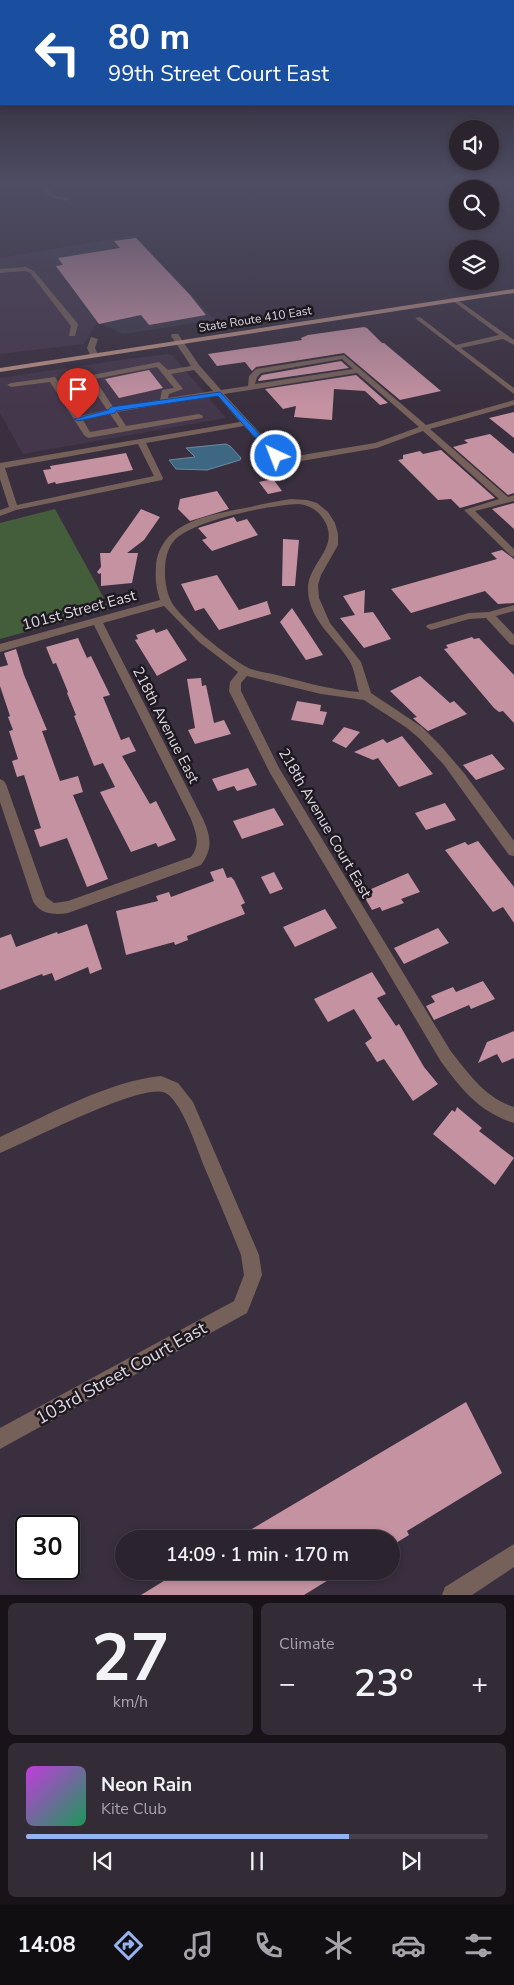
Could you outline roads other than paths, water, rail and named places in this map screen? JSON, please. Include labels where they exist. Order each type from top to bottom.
[{"type":"main road","name":"State Route 410 East","points":[[0,370],[92,352],[514,284]]},
{"type":"main road","name":"State Route 410 East","points":[[177,339],[514,291]]},
{"type":"main road","name":"State Route 410 East","points":[[0,362],[92,352]]},
{"type":"street","points":[[0,271],[26,269],[32,272],[75,326],[72,334]]},
{"type":"street","points":[[455,300],[514,343]]},
{"type":"street","points":[[418,318],[514,392]]},
{"type":"street","points":[[455,347],[505,336]]},
{"type":"street","points":[[92,352],[94,339]]},
{"type":"street","points":[[177,339],[196,368],[276,456],[290,460],[370,447],[425,428],[514,402]]},
{"type":"street","points":[[251,388],[253,376],[259,371],[344,357],[510,499]]},
{"type":"street","points":[[124,429],[90,378],[159,364],[179,389],[165,392],[164,402]]},
{"type":"street","points":[[166,373],[196,368]]},
{"type":"street","points":[[78,419],[112,411],[359,370]]},
{"type":"street","points":[[11,385],[52,379],[88,435],[199,416]]},
{"type":"street","points":[[503,384],[514,381]]},
{"type":"street","points":[[14,508],[0,466],[246,423]]},
{"type":"street","points":[[0,513],[14,508],[159,478],[141,441]]},
{"type":"street","points":[[510,499],[469,510],[514,554]]},
{"type":"street","points":[[367,696],[358,667],[324,622],[313,594],[317,572],[331,551],[333,537],[330,521],[313,503],[305,500],[296,501],[204,521],[186,528],[170,539],[165,546],[160,568],[166,602],[200,637],[245,671],[316,691],[367,696],[408,723],[424,736],[446,761],[514,851]]},
{"type":"street","name":"101st Street East","points":[[0,648],[166,602]]},
{"type":"street","points":[[431,627],[469,616],[489,615],[514,608]]},
{"type":"street","points":[[489,615],[513,638]]},
{"type":"street","name":"218th Avenue East","points":[[0,784],[40,901],[52,909],[68,907],[196,861],[203,853],[205,844],[197,819],[97,621]]},
{"type":"street","name":"218th Avenue Court East","points":[[245,671],[236,682],[235,691],[274,770],[445,1055],[466,1083],[484,1102],[514,1115]]},
{"type":"street","name":"103rd Street Court East","points":[[0,1146],[108,1098],[146,1085],[162,1084],[183,1098],[190,1112],[250,1255],[253,1275],[241,1307],[0,1439]]},
{"type":"street","points":[[453,1595],[514,1555]]},
{"type":"water","points":[[226,444],[241,458],[240,460],[207,470],[176,469],[169,460],[195,457],[186,448]]}]
